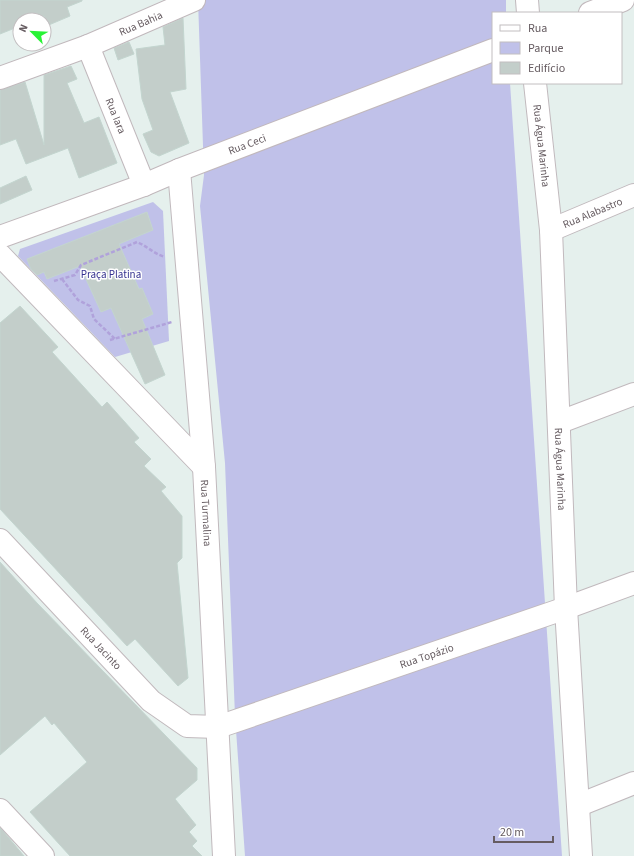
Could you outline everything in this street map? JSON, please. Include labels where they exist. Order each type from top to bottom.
[{"type":"street","name":"Rua Bahia","points":[[0,78],[88,46],[172,5],[194,0]]},
{"type":"street","points":[[527,0],[528,12]]},
{"type":"street","points":[[593,12],[623,0]]},
{"type":"street","name":"Rua Iara","points":[[88,46],[144,185]]},
{"type":"street","name":"Rua Ceci","points":[[0,237],[144,185],[179,170],[492,50]]},
{"type":"street","name":"Rua Água Marinha","points":[[535,84],[550,230],[560,422],[566,608],[581,856]]},
{"type":"street","name":"Rua Turmalina","points":[[179,170],[204,467],[224,856]]},
{"type":"street","name":"Rua Alabastro","points":[[550,230],[634,195]]},
{"type":"street","points":[[0,255],[90,346],[204,467]]},
{"type":"street","points":[[560,422],[634,394]]},
{"type":"street","name":"Rua Jacinto","points":[[0,540],[151,701],[187,726],[218,727]]},
{"type":"street","name":"Rua Topázio","points":[[218,727],[566,608],[634,583]]},
{"type":"street","points":[[579,805],[634,783]]},
{"type":"street","points":[[0,810],[43,856]]},
{"type":"path","points":[[32,288],[75,275],[81,266],[137,242],[145,245],[150,251],[165,258],[185,250]]},
{"type":"path","points":[[62,279],[78,300],[90,306],[94,319],[115,339]]},
{"type":"path","points":[[90,346],[191,316]]},
{"type":"green space","points":[[198,0],[506,0],[506,12],[492,12],[492,84],[510,84],[562,856],[245,856],[235,716],[225,463],[200,206],[204,175]]},
{"type":"green space","name":"Praça Platina","points":[[153,202],[163,211],[169,341],[115,357],[18,256],[20,249]]},
{"type":"building","points":[[0,0],[82,0],[67,7],[70,16],[52,24],[52,12],[12,12],[12,29],[0,34]]},
{"type":"building","points":[[183,18],[186,89],[170,92],[189,143],[159,156],[151,152],[143,134],[153,130],[142,99],[136,49],[165,45],[163,27]]},
{"type":"building","points":[[129,42],[134,54],[118,60],[114,48]]},
{"type":"building","points":[[71,66],[77,79],[67,83],[84,123],[99,117],[117,163],[79,178],[68,148],[26,164],[16,139],[0,145],[0,90],[25,82],[44,145],[44,75]]},
{"type":"building","points":[[26,176],[32,190],[0,204],[0,188]]},
{"type":"building","points":[[147,212],[153,230],[119,244],[139,289],[142,288],[153,314],[142,319],[165,375],[145,384],[111,308],[101,312],[80,266],[47,279],[44,272],[37,275],[31,269],[27,259]]},
{"type":"building","points":[[20,306],[58,347],[52,352],[102,407],[107,402],[139,438],[134,442],[151,459],[144,466],[166,487],[161,491],[182,516],[182,558],[177,563],[188,678],[178,686],[135,639],[127,646],[0,509],[0,323]]},
{"type":"building","points":[[0,562],[37,603],[197,768],[197,780],[175,799],[196,825],[189,832],[197,841],[192,846],[202,856],[70,856],[30,812],[87,762],[54,723],[52,725],[45,716],[0,755]]},
{"type":"building","points":[[0,828],[4,832],[24,856],[0,856]]}]
